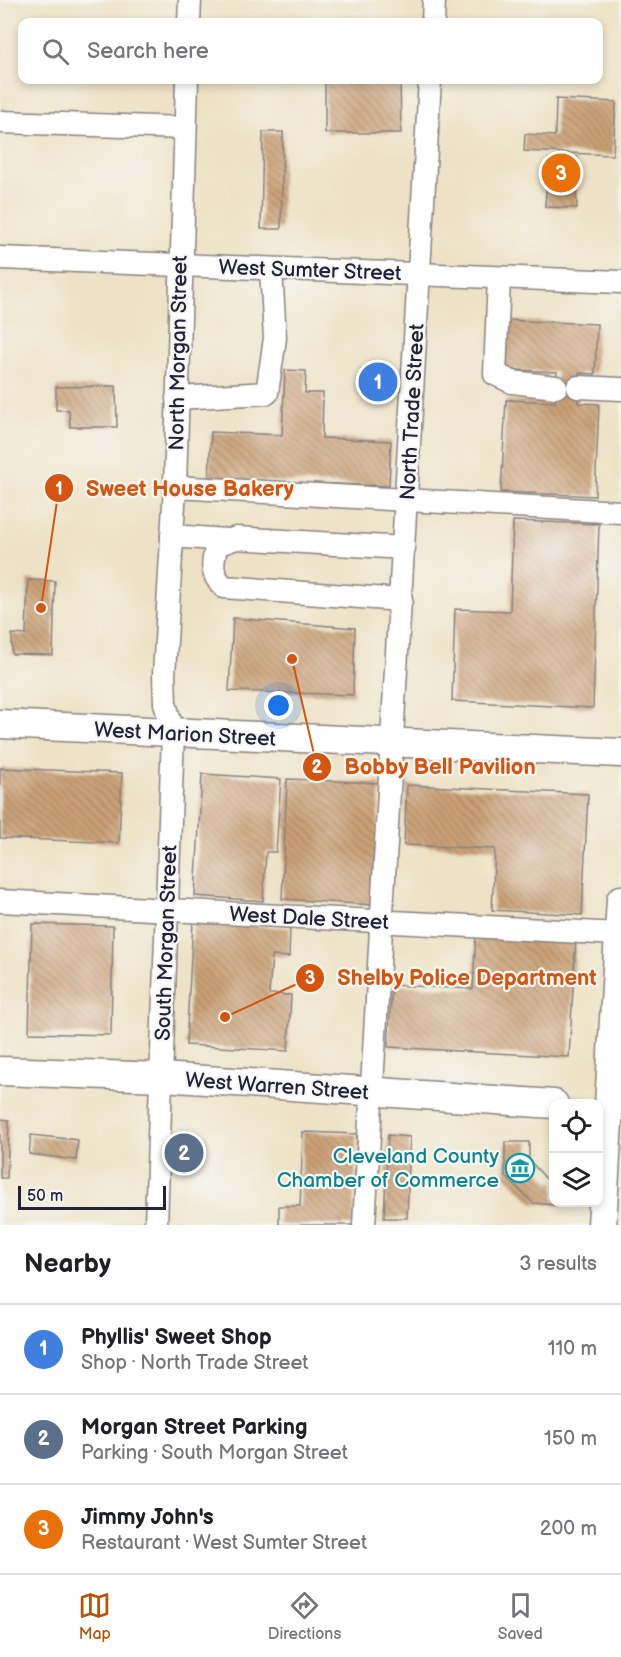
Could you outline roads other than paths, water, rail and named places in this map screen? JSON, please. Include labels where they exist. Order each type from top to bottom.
[{"type":"main road","name":"West Marion Street","points":[[0,724],[392,745],[621,753]]},
{"type":"main road","points":[[602,1225],[621,900]]},
{"type":"main road","name":"West Warren Street","points":[[0,1071],[162,1077],[549,1104]]},
{"type":"street","points":[[189,18],[190,0]]},
{"type":"street","points":[[433,18],[434,0]]},
{"type":"street","name":"North Morgan Street","points":[[173,733],[165,703],[164,675],[175,487],[187,84]]},
{"type":"street","name":"North Trade Street","points":[[364,1225],[430,84]]},
{"type":"street","points":[[0,122],[185,128]]},
{"type":"street","name":"West Sumter Street","points":[[0,258],[621,282]]},
{"type":"street","points":[[177,398],[267,393],[274,338],[271,269]]},
{"type":"street","points":[[499,278],[495,374],[512,382],[556,387]]},
{"type":"street","points":[[578,387],[621,389]]},
{"type":"street","points":[[175,487],[621,512]]},
{"type":"street","points":[[172,536],[404,548]]},
{"type":"street","points":[[226,540],[217,545],[213,565],[216,580],[224,587],[401,600]]},
{"type":"street","name":"South Morgan Street","points":[[156,1225],[173,733]]},
{"type":"street","name":"West Dale Street","points":[[0,901],[618,934]]},
{"type":"place","name":"Jimmy John's","points":[[561,173]]},
{"type":"place","name":"Phyllis' Sweet Shop","points":[[378,382]]},
{"type":"place","name":"Sweet House Bakery","points":[[41,608]]},
{"type":"place","name":"Bobby Bell Pavilion","points":[[292,659]]},
{"type":"place","name":"Shelby Police Department","points":[[225,1017]]},
{"type":"place","name":"Morgan Street Parking","points":[[184,1153]]},
{"type":"place","name":"Cleveland County Chamber of Commerce","points":[[520,1168]]}]
